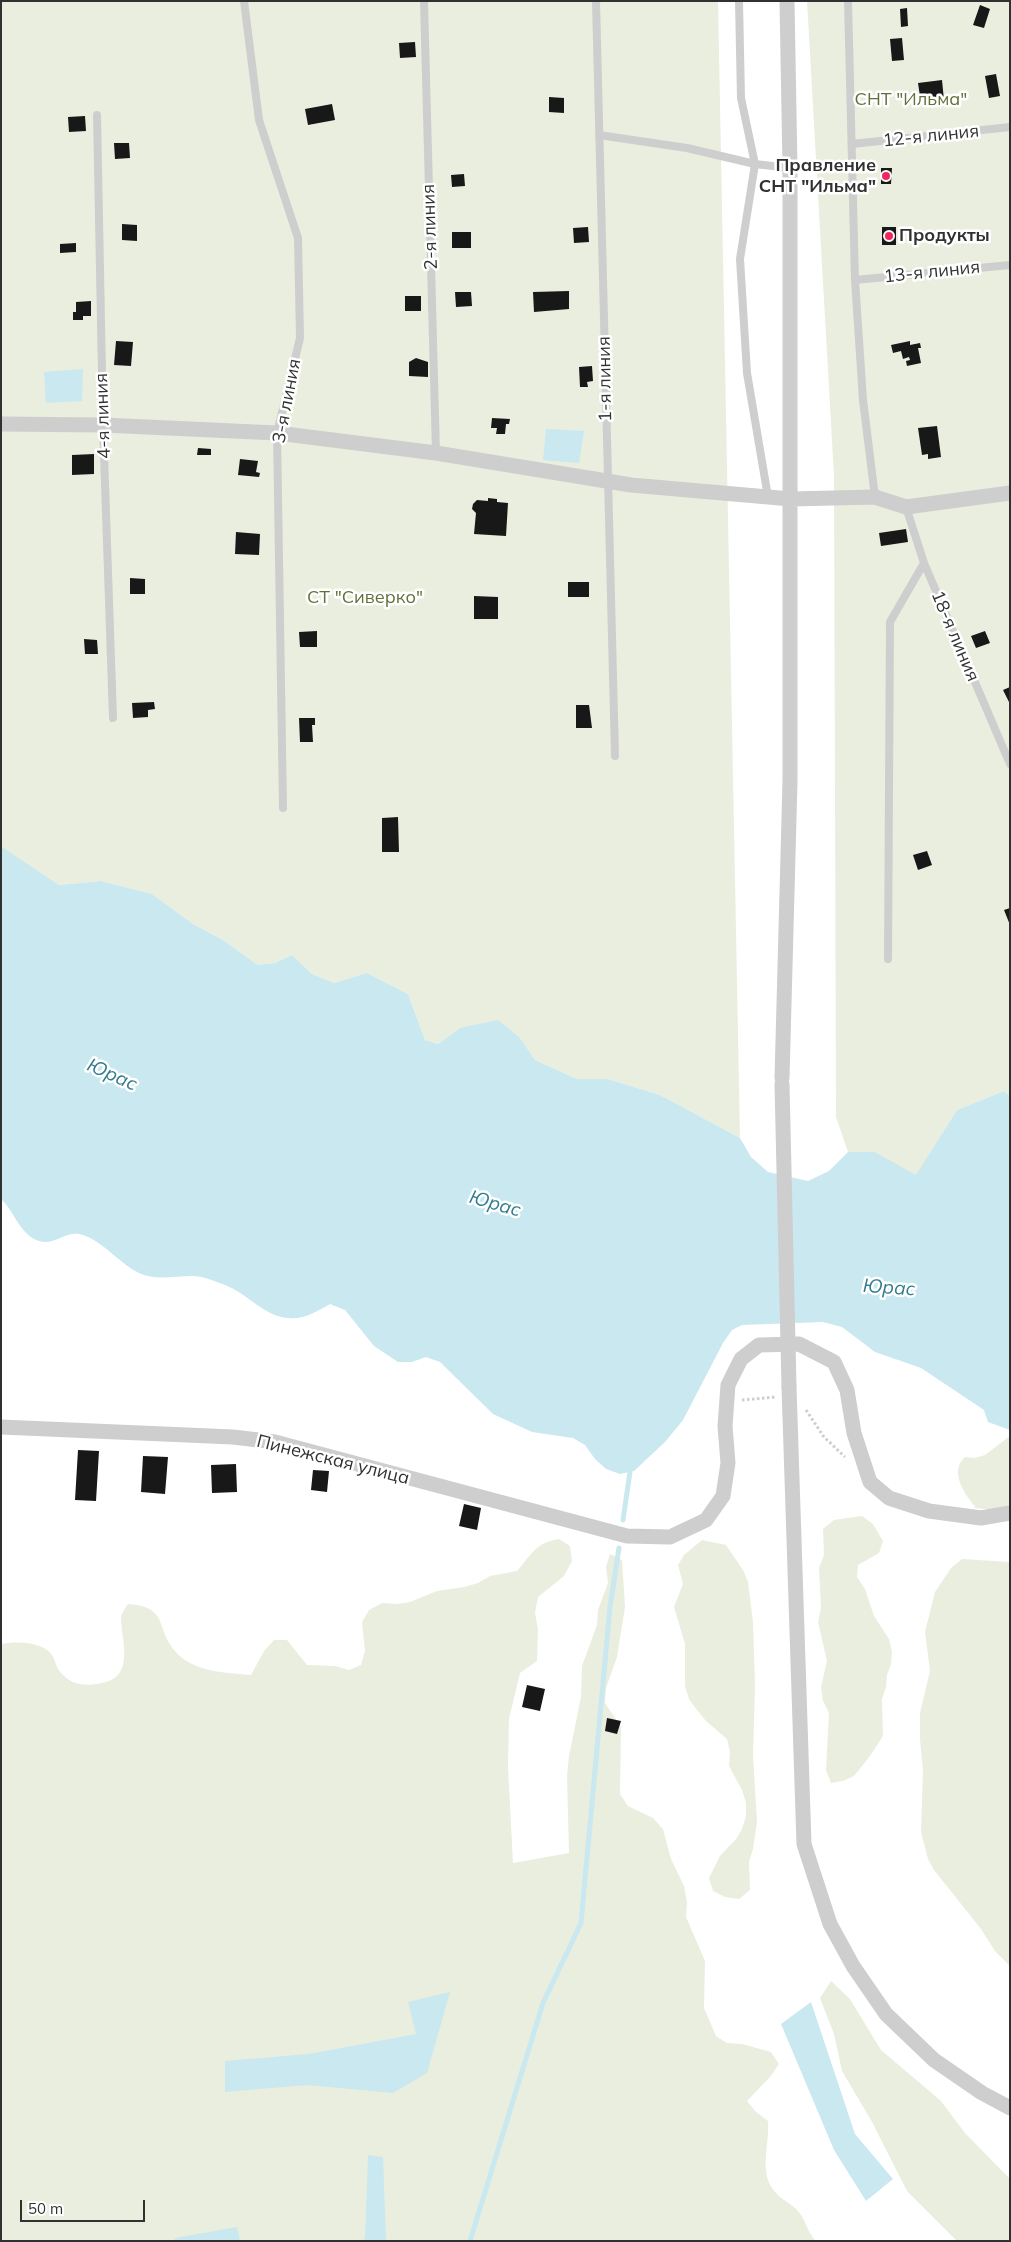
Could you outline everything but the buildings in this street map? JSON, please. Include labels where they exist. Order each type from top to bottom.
[{"type":"street","points":[[788,1],[791,498],[790,781],[782,1081],[784,1392],[804,1844],[830,1924],[853,1966],[886,2014],[934,2060],[982,2093],[1010,2108]]},
{"type":"street","points":[[1,424],[103,425],[277,434],[436,454],[631,485],[768,497],[875,497],[906,507],[1010,493]]},
{"type":"street","name":"Пинежская улица","points":[[1,1427],[233,1438],[275,1442],[627,1536],[670,1537],[706,1520],[723,1496],[728,1463],[725,1426],[728,1385],[741,1359],[759,1345],[799,1344],[834,1362],[847,1390],[854,1434],[870,1482],[889,1498],[929,1511],[981,1518],[1010,1513]]},
{"type":"lane","name":"3-я линия","points":[[244,1],[259,120],[298,238],[300,338],[277,434],[283,808]]},
{"type":"lane","name":"2-я линия","points":[[424,1],[436,454]]},
{"type":"lane","name":"1-я линия","points":[[596,1],[615,756]]},
{"type":"lane","points":[[739,1],[741,98],[755,164],[740,260],[746,373],[768,497]]},
{"type":"lane","points":[[848,1],[855,280],[863,400],[875,497]]},
{"type":"lane","name":"4-я линия","points":[[97,115],[103,425],[113,718]]},
{"type":"lane","name":"12-я линия","points":[[852,144],[1010,127]]},
{"type":"lane","points":[[599,135],[687,148],[755,164],[790,168]]},
{"type":"lane","name":"13-я линия","points":[[855,280],[1010,265]]},
{"type":"lane","name":"18-я линия","points":[[906,507],[924,563],[1010,764]]},
{"type":"lane","points":[[888,959],[890,622],[924,563]]},
{"type":"path","points":[[745,1400],[784,1392]]},
{"type":"path","points":[[804,1408],[824,1437],[850,1463]]},
{"type":"green space","name":"СТ \"Сиверко\"","points":[[1,1],[718,1],[740,1138],[660,1095],[608,1079],[577,1079],[535,1060],[520,1038],[460,1028],[438,1044],[425,1040],[408,994],[367,973],[334,983],[312,974],[292,955],[275,963],[258,965],[223,940],[193,924],[152,894],[101,881],[59,885],[1,847]]},
{"type":"green space","name":"СНТ \"Ильма\"","points":[[807,1],[1010,1],[1010,1096],[1004,1091],[957,1110],[916,1176],[875,1152],[848,1152],[836,1117],[834,476]]},
{"type":"green space","points":[[1010,1436],[1010,1505],[992,1510],[976,1508],[960,1484],[958,1470],[960,1463],[965,1457],[975,1458],[985,1455]]},
{"type":"green space","points":[[862,1516],[873,1524],[883,1541],[879,1553],[858,1565],[857,1577],[865,1589],[874,1616],[889,1639],[892,1652],[891,1664],[882,1699],[883,1736],[854,1776],[843,1781],[831,1783],[826,1770],[829,1713],[823,1701],[821,1687],[827,1661],[818,1622],[821,1608],[819,1568],[824,1555],[823,1529],[834,1520]]},
{"type":"green space","points":[[559,1539],[570,1546],[572,1561],[564,1576],[538,1597],[535,1613],[538,1629],[537,1661],[520,1673],[509,1719],[508,1767],[513,1863],[569,1853],[567,1776],[569,1756],[581,1697],[582,1666],[597,1625],[598,1610],[608,1583],[606,1567],[610,1554],[622,1560],[625,1607],[617,1657],[606,1688],[605,1703],[621,1727],[620,1794],[628,1806],[653,1818],[663,1829],[671,1859],[684,1886],[687,1902],[686,1917],[705,1961],[704,2008],[716,2036],[727,2043],[742,2044],[771,2052],[779,2064],[770,2077],[747,2101],[756,2112],[768,2121],[767,2178],[777,2194],[798,2211],[816,2241],[1,2241],[1,1644],[21,1642],[42,1647],[48,1650],[54,1658],[58,1669],[72,1682],[83,1685],[102,1683],[113,1679],[123,1665],[124,1646],[121,1617],[128,1604],[150,1609],[156,1614],[175,1651],[191,1663],[210,1670],[251,1675],[264,1651],[274,1640],[287,1640],[307,1665],[335,1666],[349,1670],[361,1665],[365,1651],[362,1622],[369,1610],[382,1603],[397,1604],[410,1602],[437,1591],[464,1587],[478,1583],[490,1576],[517,1571],[539,1546]]},
{"type":"green space","points":[[702,1540],[726,1545],[743,1570],[748,1582],[753,1622],[755,1685],[753,1755],[757,1822],[749,1862],[750,1890],[739,1899],[725,1897],[713,1891],[709,1878],[720,1856],[736,1839],[742,1829],[746,1816],[746,1803],[742,1790],[729,1766],[730,1752],[727,1739],[706,1721],[689,1699],[685,1686],[685,1644],[674,1607],[683,1584],[678,1565],[684,1555]]},
{"type":"green space","points":[[962,1559],[1010,1562],[1010,1966],[995,1951],[981,1929],[934,1870],[928,1859],[921,1832],[923,1771],[920,1713],[930,1671],[925,1632],[935,1592],[951,1568]]},
{"type":"green space","points":[[831,1981],[850,1999],[881,2050],[941,2101],[965,2133],[1010,2179],[1010,2241],[957,2241],[907,2191],[872,2122],[842,2071],[834,2034],[820,1998]]},
{"type":"water","points":[[83,369],[82,401],[46,403],[44,372]]},
{"type":"water","points":[[546,429],[584,431],[579,463],[543,460]]},
{"type":"water","name":"Юрас","points":[[2,847],[59,885],[101,881],[152,894],[193,924],[223,940],[258,965],[275,963],[292,955],[312,974],[334,983],[367,973],[408,994],[425,1040],[438,1044],[460,1028],[498,1020],[520,1038],[535,1060],[577,1079],[608,1079],[660,1095],[740,1138],[751,1157],[768,1172],[808,1181],[829,1171],[848,1152],[875,1152],[916,1175],[957,1110],[1004,1091],[1010,1096],[1010,1430],[988,1422],[984,1410],[921,1368],[875,1352],[842,1327],[823,1322],[742,1325],[732,1330],[723,1343],[683,1420],[665,1442],[634,1471],[620,1474],[606,1469],[595,1459],[585,1445],[573,1438],[532,1432],[493,1414],[440,1362],[426,1357],[412,1362],[398,1362],[374,1346],[345,1310],[330,1304],[299,1318],[280,1317],[221,1283],[192,1276],[152,1277],[139,1273],[87,1236],[74,1234],[49,1242],[32,1238],[22,1228],[1,1199]]},
{"type":"water","points":[[450,1992],[427,2073],[393,2093],[307,2085],[225,2092],[225,2061],[309,2054],[416,2034],[408,2002]]},
{"type":"water","points":[[811,2002],[855,2134],[893,2179],[866,2201],[834,2150],[781,2024]]},
{"type":"water","points":[[368,2155],[383,2157],[386,2241],[361,2241],[365,2239]]},
{"type":"water","points":[[237,2227],[240,2241],[174,2241],[175,2238]]},
{"type":"waterway","points":[[623,1520],[630,1472]]},
{"type":"waterway","points":[[470,2241],[543,2003],[581,1923],[610,1607],[619,1548]]},
{"type":"place","name":"Правление СНТ \"Ильма\"","points":[[886,176]]},
{"type":"place","name":"Продукты","points":[[889,236]]}]
